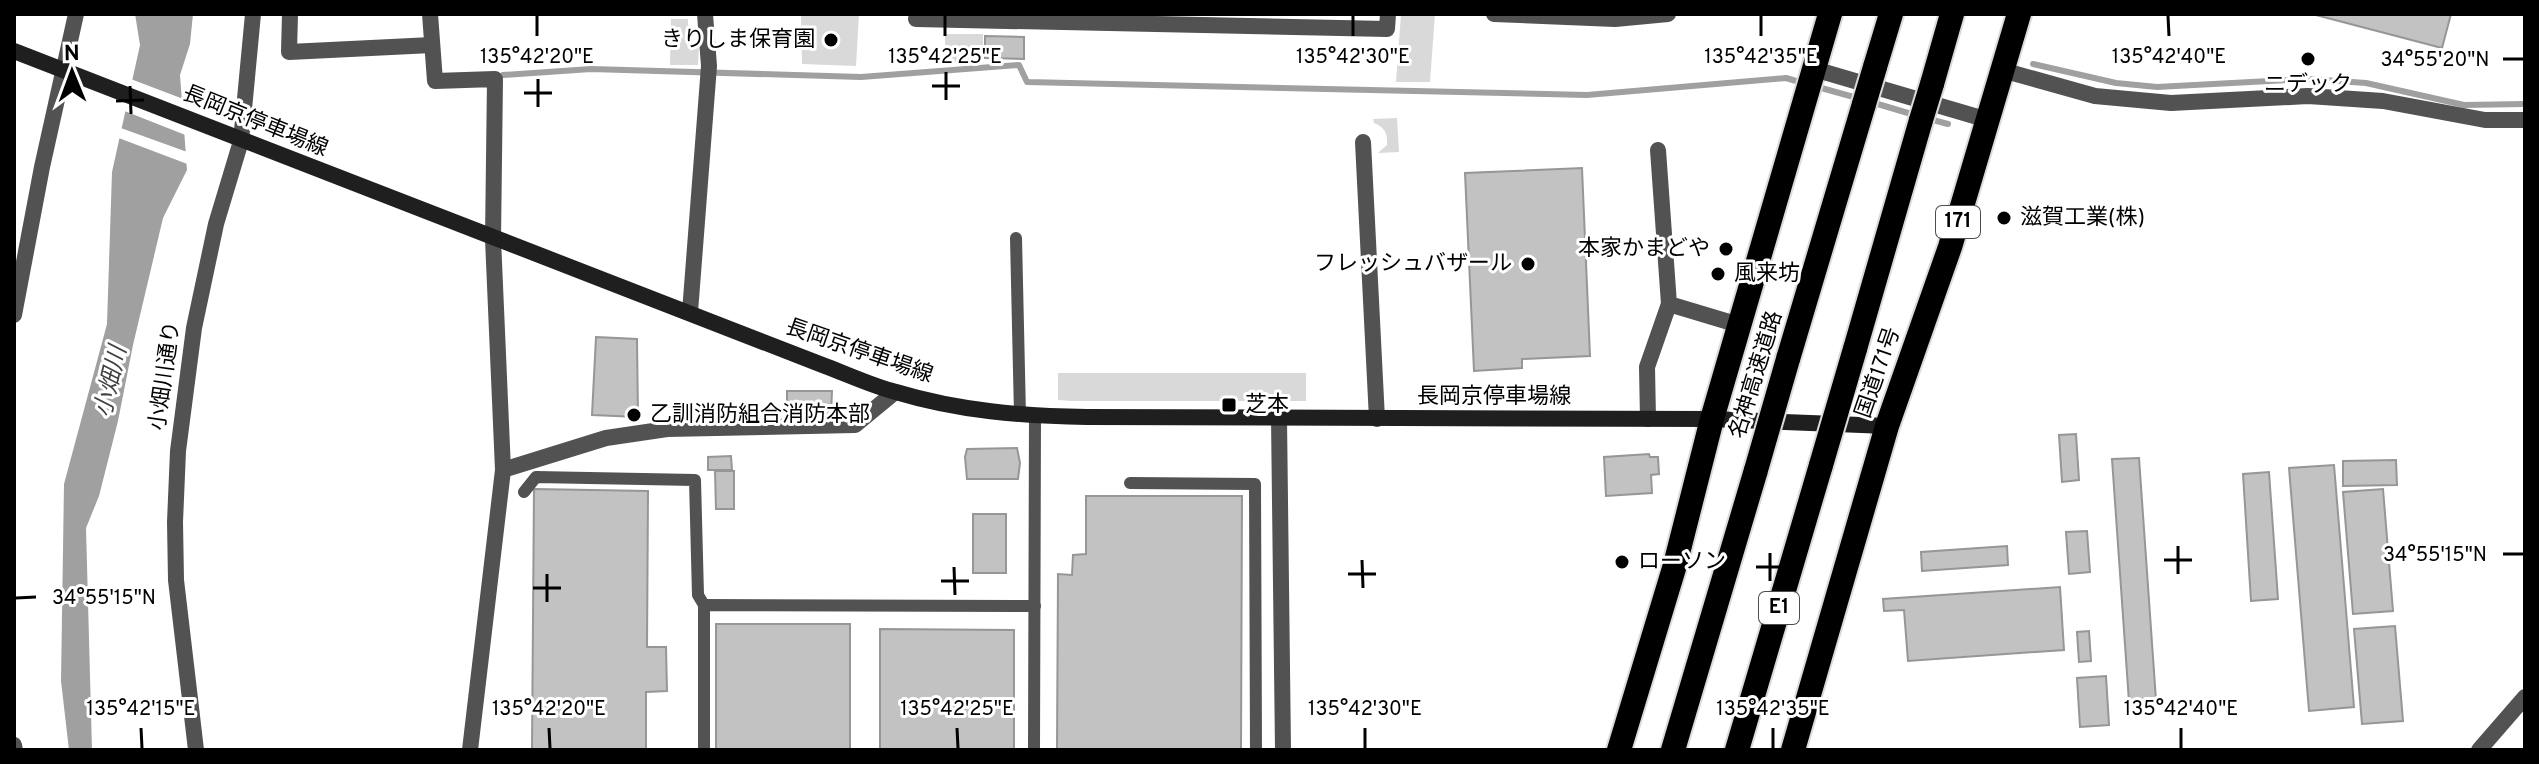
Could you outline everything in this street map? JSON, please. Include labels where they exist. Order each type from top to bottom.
[{"type":"highway","points":[[1619,750],[1675,565],[1712,419],[1830,14]]},
{"type":"highway","name":"名神高速道路","points":[[1673,750],[1891,14]]},
{"type":"highway","name":"E1","points":[[1737,750],[1952,14]]},
{"type":"highway","name":"国道171号","points":[[1793,750],[1887,426],[1950,247],[2019,14]]},
{"type":"main road","name":"長岡京停車場線","points":[[14,51],[493,239],[895,392],[976,410],[1028,416],[1712,419],[1887,426]]},
{"type":"street","points":[[14,315],[42,167],[70,73],[76,14]]},
{"type":"street","name":"小畑川通り","points":[[196,750],[176,580],[178,451],[194,328],[234,137],[253,14]]},
{"type":"street","points":[[290,14],[289,52],[432,45]]},
{"type":"street","points":[[430,14],[435,81],[495,79],[493,239],[503,470],[470,750]]},
{"type":"street","points":[[690,312],[708,73],[705,14]]},
{"type":"street","points":[[917,14],[916,19],[1157,19],[1387,29],[1388,14]]},
{"type":"street","points":[[1494,14],[1668,14]]},
{"type":"street","points":[[2002,70],[2095,96],[2156,102],[2308,96],[2383,101],[2485,120],[2525,120]]},
{"type":"street","points":[[1811,79],[1988,120]]},
{"type":"street","points":[[1363,142],[1377,419]]},
{"type":"street","points":[[1648,419],[1647,367],[1669,304],[1658,150]]},
{"type":"street","points":[[1669,304],[1739,325]]},
{"type":"street","points":[[503,470],[606,438],[667,429],[855,425],[895,392]]},
{"type":"street","points":[[1279,418],[1283,750]]},
{"type":"street","points":[[2479,750],[2525,697]]},
{"type":"lane","points":[[1016,238],[1028,416],[1035,606],[1034,750]]},
{"type":"lane","points":[[524,492],[536,477],[695,480],[698,595],[704,605],[704,750]]},
{"type":"lane","points":[[1130,483],[1255,484],[1256,750]]},
{"type":"lane","points":[[704,605],[1035,606]]},
{"type":"shaded area","name":"きりしま保育園","points":[[801,14],[859,14],[856,66],[802,64]]},
{"type":"shaded area","points":[[1401,14],[1435,14],[1430,82],[1396,82]]},
{"type":"shaded area","points":[[671,19],[688,19],[688,42],[699,42],[698,65],[670,65]]},
{"type":"shaded area","points":[[945,34],[983,34],[983,61],[945,63]]},
{"type":"shaded area","points":[[1397,118],[1399,152],[1378,153],[1387,145],[1387,137],[1373,119]]},
{"type":"shaded area","points":[[1058,373],[1306,373],[1306,401],[1058,400]]},
{"type":"water","name":"小畑川","points":[[135,14],[193,14],[190,44],[180,75],[187,170],[163,218],[118,421],[99,496],[86,528],[92,750],[69,750],[61,681],[64,484],[107,324],[112,172],[140,45]]},
{"type":"pier","points":[[128,78],[186,100],[188,136],[122,110]]},
{"type":"pier","points":[[118,127],[190,153],[190,165],[116,137]]},
{"type":"building","points":[[2312,14],[2451,14],[2442,48]]},
{"type":"building","points":[[985,36],[1024,37],[1024,59],[985,58]]},
{"type":"building","name":"フレッシュバザール","points":[[1582,168],[1590,356],[1522,359],[1522,368],[1474,371],[1465,173]]},
{"type":"building","points":[[596,337],[637,339],[638,417],[592,415]]},
{"type":"building","points":[[787,391],[832,391],[831,415],[787,415]]},
{"type":"building","points":[[2076,434],[2079,480],[2062,482],[2059,435]]},
{"type":"building","points":[[1017,448],[1020,463],[1018,479],[967,479],[967,449]]},
{"type":"building","points":[[1649,454],[1650,457],[1658,457],[1659,474],[1651,475],[1652,493],[1606,496],[1604,457]]},
{"type":"building","points":[[731,456],[732,470],[708,470],[708,457]]},
{"type":"building","points":[[2139,458],[2156,700],[2129,702],[2112,459]]},
{"type":"building","points":[[2396,460],[2397,485],[2343,486],[2343,461]]},
{"type":"building","points":[[2334,465],[2354,707],[2309,711],[2289,468]]},
{"type":"building","points":[[715,471],[734,471],[734,509],[716,509]]},
{"type":"building","points":[[2269,472],[2278,599],[2251,601],[2243,474]]},
{"type":"building","points":[[534,489],[648,491],[647,647],[666,647],[667,691],[646,692],[646,750],[532,750]]},
{"type":"building","points":[[2383,489],[2393,611],[2353,614],[2343,492]]},
{"type":"building","points":[[1086,496],[1242,496],[1241,750],[1057,750],[1058,574],[1072,575],[1073,555],[1086,554]]},
{"type":"building","points":[[973,514],[1006,514],[1006,573],[973,573]]},
{"type":"building","points":[[2087,531],[2090,572],[2069,574],[2066,532]]},
{"type":"building","points":[[2007,546],[2008,565],[1922,571],[1921,552]]},
{"type":"building","points":[[2060,587],[2064,650],[1908,661],[1904,610],[1884,611],[1883,599]]},
{"type":"building","points":[[716,624],[850,624],[850,750],[716,750]]},
{"type":"building","points":[[2395,626],[2403,721],[2362,724],[2354,629]]},
{"type":"building","points":[[880,629],[1014,630],[1014,750],[880,750]]},
{"type":"building","points":[[2089,631],[2091,661],[2079,662],[2077,632]]},
{"type":"building","points":[[2106,676],[2109,725],[2080,727],[2077,678]]},
{"type":"waterway","points":[[2033,64],[2116,83],[2157,87],[2309,79],[2366,83],[2464,105],[2525,104]]},
{"type":"waterway","points":[[503,75],[591,69],[861,77],[1019,65],[1027,82],[1587,95],[1786,78],[1803,83]]},
{"type":"waterway","points":[[1814,86],[1861,99]]},
{"type":"waterway","points":[[1871,102],[1918,116]]},
{"type":"waterway","points":[[1929,119],[1948,124]]},
{"type":"place","name":"きりしま保育園","points":[[831,40]]},
{"type":"place","name":"ニデック","points":[[2308,59]]},
{"type":"place","name":"滋賀工業(株)","points":[[2004,218]]},
{"type":"place","name":"本家かまどや","points":[[1726,249]]},
{"type":"place","name":"フレッシュバザール","points":[[1528,264]]},
{"type":"place","name":"風来坊","points":[[1718,274]]},
{"type":"place","name":"芝本","points":[[1229,405]]},
{"type":"place","name":"乙訓消防組合消防本部","points":[[634,415]]},
{"type":"place","name":"ローソン","points":[[1622,562]]}]
